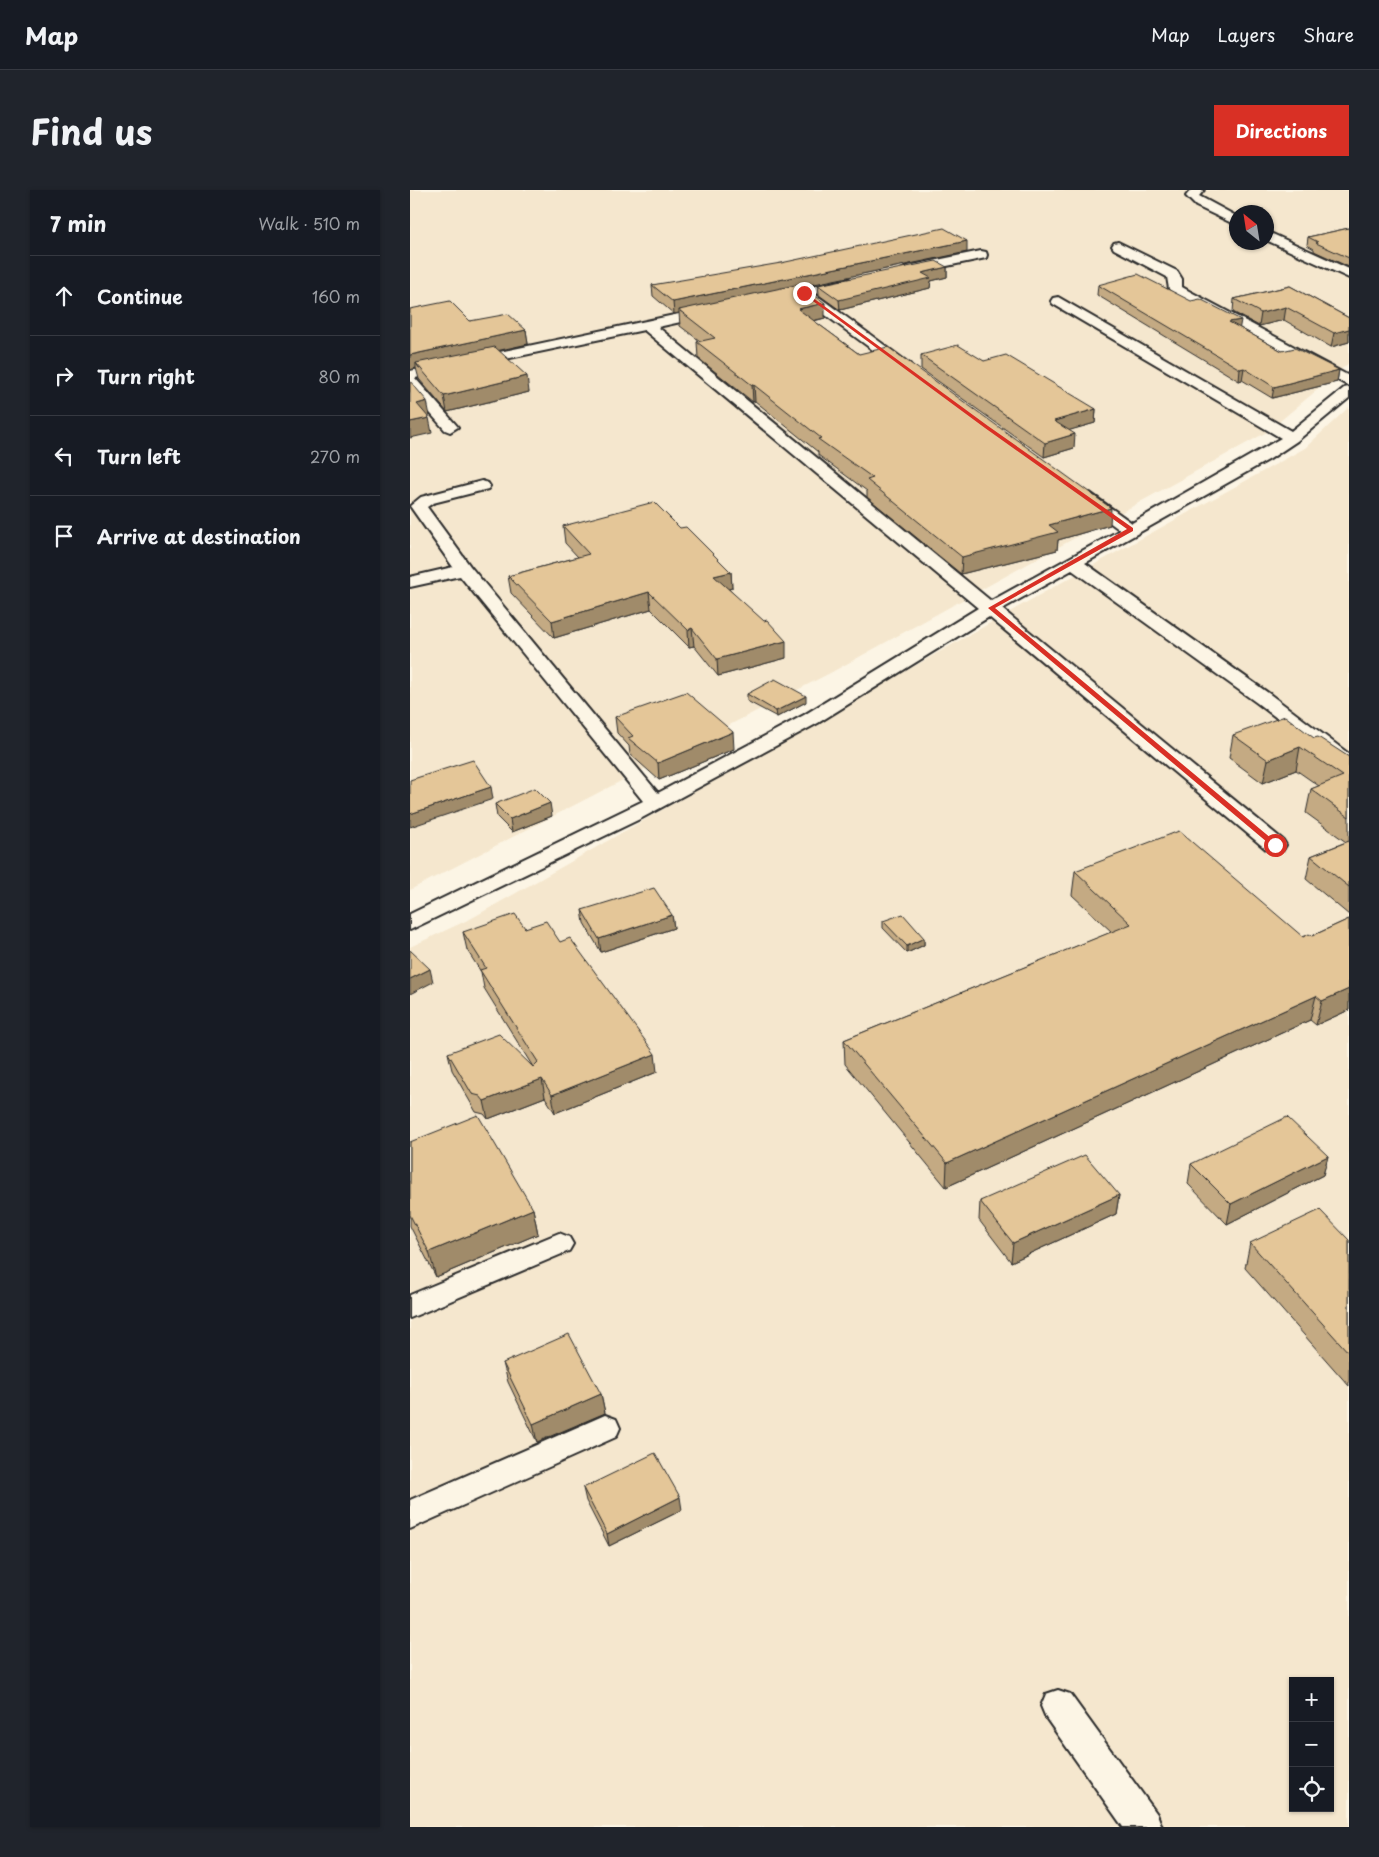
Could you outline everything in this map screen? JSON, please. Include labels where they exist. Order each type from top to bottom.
[{"type":"street","points":[[1198,190],[1192,196],[1200,203],[1229,218]]},
{"type":"street","points":[[1274,239],[1349,274]]},
{"type":"street","points":[[1118,246],[1172,274],[1176,279],[1176,289],[1184,294],[1349,382]]},
{"type":"street","points":[[897,273],[981,255]]},
{"type":"street","points":[[767,300],[860,281]]},
{"type":"street","points":[[804,293],[914,374]]},
{"type":"street","points":[[1058,301],[1292,438]]},
{"type":"street","points":[[410,375],[730,308]]},
{"type":"street","points":[[647,325],[1275,845]]},
{"type":"street","points":[[410,382],[450,427]]},
{"type":"street","points":[[410,923],[655,803],[811,719],[991,608],[1292,438],[1349,391]]},
{"type":"street","points":[[482,486],[427,500],[418,506],[464,570],[655,803]]},
{"type":"street","points":[[1075,490],[1131,530]]},
{"type":"street","points":[[1072,562],[1264,699],[1349,764]]},
{"type":"street","points":[[410,582],[464,570]]},
{"type":"street","points":[[410,1308],[558,1244]]},
{"type":"street","points":[[410,1515],[605,1428]]},
{"type":"street","points":[[1058,1706],[1144,1827]]},
{"type":"shaded area","points":[[410,190],[1349,190],[1349,363],[1267,432],[832,672],[410,890]]},
{"type":"shaded area","points":[[1349,407],[1349,1827],[410,1827],[410,947],[472,918],[1050,589],[1305,448]]},
{"type":"building","points":[[944,228],[967,241],[673,302],[652,285],[781,263]]},
{"type":"building","points":[[1349,228],[1349,258],[1316,243],[1318,242],[1308,237]]},
{"type":"building","points":[[936,261],[947,267],[922,273],[931,278],[839,300],[818,285]]},
{"type":"building","points":[[1138,274],[1191,301],[1200,299],[1241,320],[1229,322],[1282,351],[1295,348],[1339,370],[1274,387],[1098,285]]},
{"type":"building","points":[[800,284],[825,303],[798,309],[859,354],[888,347],[1111,508],[1049,525],[1058,532],[962,557],[867,480],[873,478],[818,439],[821,438],[697,342],[715,338],[679,310]]},
{"type":"building","points":[[1290,286],[1349,318],[1349,329],[1334,333],[1286,307],[1261,313],[1234,299]]},
{"type":"building","points":[[450,301],[470,321],[508,314],[526,330],[410,355],[410,309]]},
{"type":"building","points":[[958,345],[984,361],[1006,355],[1096,409],[1054,421],[1075,434],[1045,443],[921,355]]},
{"type":"building","points":[[495,347],[527,376],[444,396],[416,363]]},
{"type":"building","points":[[410,381],[427,401],[417,404],[429,418],[410,422]]},
{"type":"building","points":[[654,502],[680,528],[686,527],[731,572],[714,576],[764,621],[767,620],[786,641],[717,659],[692,628],[688,630],[649,592],[552,621],[508,576],[589,554],[563,526]]},
{"type":"building","points":[[775,679],[806,696],[776,711],[747,694]]},
{"type":"building","points":[[686,692],[733,732],[658,763],[628,738],[633,736],[615,717]]},
{"type":"building","points":[[1285,716],[1314,738],[1318,737],[1349,757],[1349,817],[1311,789],[1343,776],[1300,747],[1268,760],[1233,735]]},
{"type":"building","points":[[473,760],[491,787],[410,814],[410,780]]},
{"type":"building","points":[[535,788],[550,803],[510,819],[495,804]]},
{"type":"building","points":[[1179,831],[1303,937],[1309,934],[1312,936],[1349,919],[1349,989],[1322,1001],[1316,996],[947,1163],[844,1040],[1131,924],[1075,871]]},
{"type":"building","points":[[1349,841],[1349,887],[1311,856]]},
{"type":"building","points":[[654,888],[672,915],[599,939],[582,910]]},
{"type":"building","points":[[515,914],[525,928],[546,921],[560,942],[570,938],[655,1054],[552,1095],[542,1079],[484,1101],[480,1096],[472,1094],[448,1053],[499,1034],[533,1067],[538,1062],[480,970],[486,968],[463,932]]},
{"type":"building","points":[[903,914],[924,938],[907,946],[883,921]]},
{"type":"building","points":[[410,950],[430,969],[410,979]]},
{"type":"building","points":[[478,1115],[533,1209],[429,1252],[410,1215],[410,1142]]},
{"type":"building","points":[[1287,1117],[1328,1156],[1231,1204],[1191,1164]]},
{"type":"building","points":[[1085,1155],[1119,1195],[1013,1243],[980,1201]]},
{"type":"building","points":[[1320,1210],[1349,1240],[1349,1353],[1250,1243]]},
{"type":"building","points":[[569,1334],[601,1394],[533,1424],[503,1363]]},
{"type":"building","points":[[655,1453],[680,1497],[607,1534],[583,1488]]},
{"type":"route","points":[[804,293],[986,427],[1131,530],[991,608],[1275,845]]}]
